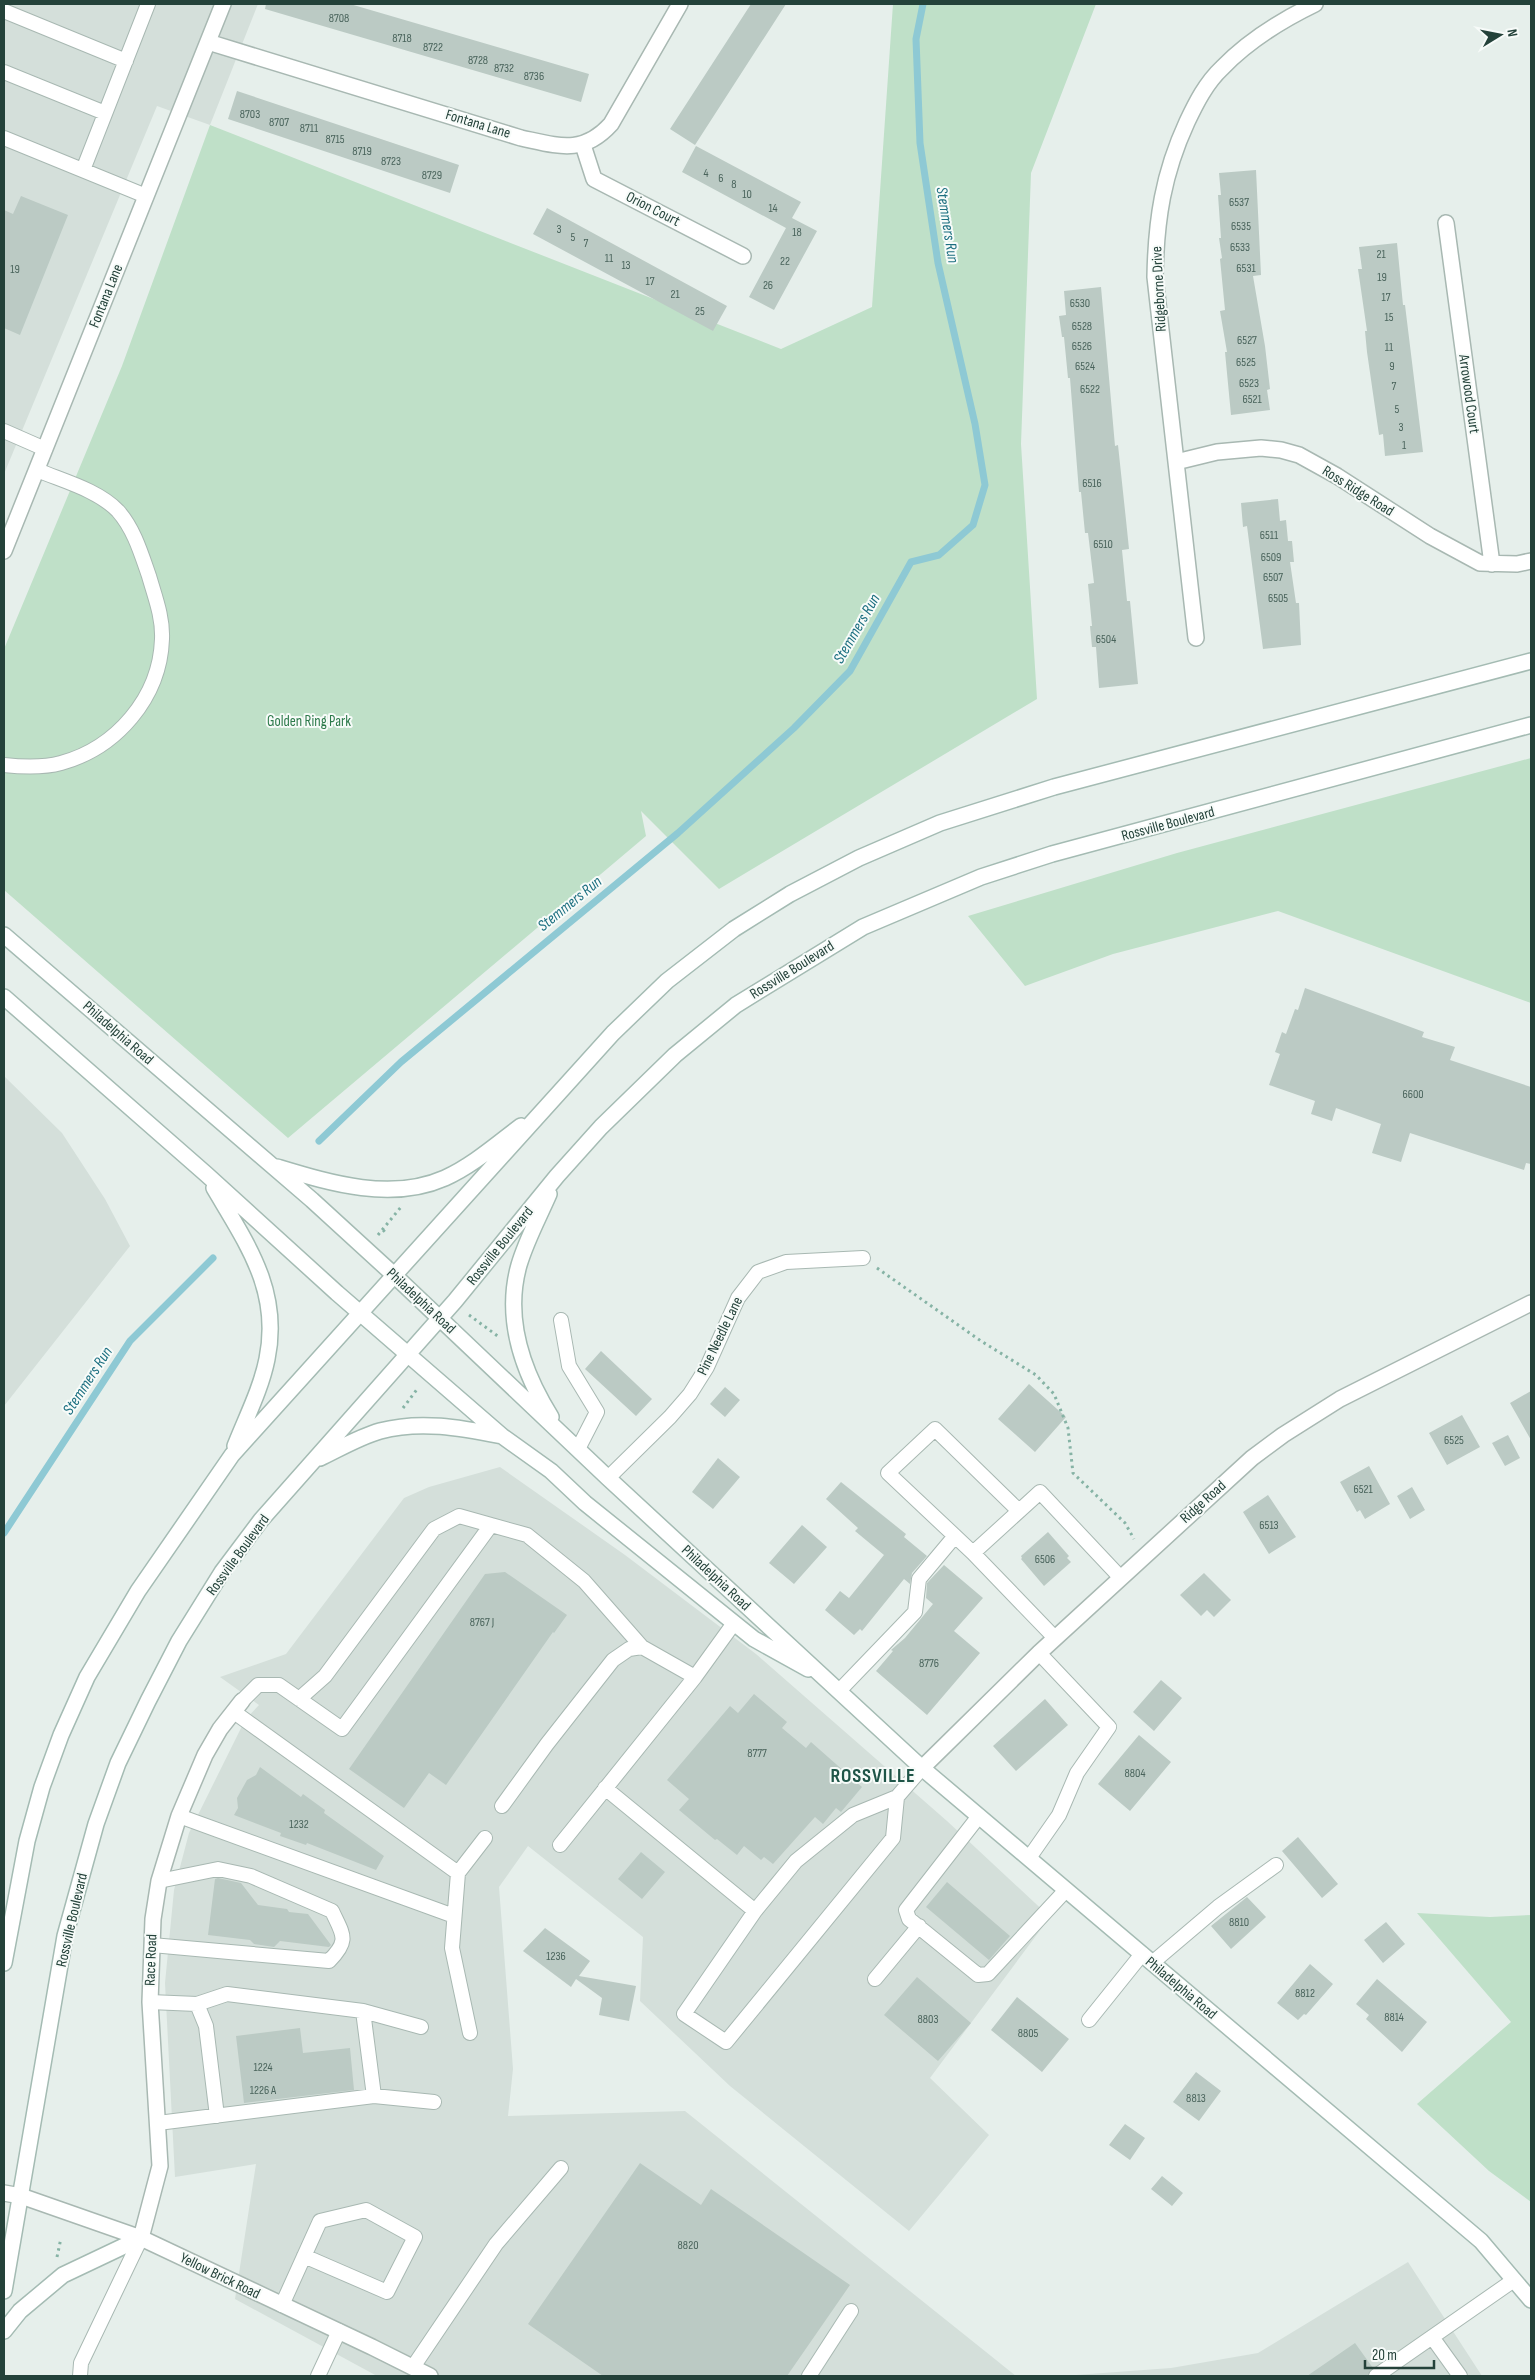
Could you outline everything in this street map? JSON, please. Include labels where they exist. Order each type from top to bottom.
[{"type":"main road","name":"Fontana Lane","points":[[4,551],[223,4]]},
{"type":"main road","points":[[582,146],[600,136],[612,124],[680,4]]},
{"type":"main road","name":"Ridgeborne Drive","points":[[1196,638],[1155,277],[1156,245],[1162,193],[1173,151],[1197,100],[1221,68],[1256,40],[1296,13],[1315,4]]},
{"type":"main road","name":"Fontana Lane","points":[[208,42],[521,138],[582,146]]},
{"type":"main road","name":"Orion Court","points":[[582,146],[594,178],[743,256]]},
{"type":"main road","name":"Arrowood Court","points":[[1446,223],[1492,564]]},
{"type":"main road","name":"Ross Ridge Road","points":[[1176,462],[1217,452],[1261,448],[1281,450],[1298,455],[1337,476],[1430,536],[1480,563],[1517,564],[1531,561]]},
{"type":"main road","points":[[4,1963],[22,1867],[42,1787],[61,1735],[87,1677],[138,1591],[232,1455],[613,1033],[667,981],[734,929],[790,894],[867,855],[940,823],[1054,787],[1531,661]]},
{"type":"main road","name":"Rossville Boulevard","points":[[4,2290],[65,1936],[96,1824],[118,1763],[179,1641],[222,1572],[261,1520],[440,1318],[557,1176],[601,1127],[675,1055],[736,1006],[815,955],[863,927],[904,908],[981,877],[1052,854],[1531,725]]},
{"type":"main road","name":"Philadelphia Road","points":[[4,935],[271,1165],[394,1275],[608,1478],[922,1768],[1481,2241],[1531,2300]]},
{"type":"main road","name":"Philadelphia Road","points":[[4,996],[502,1436],[551,1471],[585,1502],[734,1624],[773,1650],[827,1680]]},
{"type":"main road","points":[[271,1165],[343,1186],[394,1189],[421,1185],[444,1179],[456,1172],[544,1110]]},
{"type":"main road","points":[[206,1174],[260,1269],[268,1299],[271,1328],[267,1359],[260,1383],[232,1455]]},
{"type":"main road","points":[[557,1176],[519,1263],[514,1285],[514,1319],[527,1373],[563,1435]]},
{"type":"main road","name":"Ridge Road","points":[[922,1768],[1039,1653],[1252,1458],[1283,1435],[1340,1399],[1531,1303]]},
{"type":"main road","points":[[314,1461],[372,1434],[402,1427],[429,1425],[456,1427],[502,1436]]},
{"type":"main road","name":"Race Road","points":[[141,2238],[160,2166],[150,2002],[153,1920],[159,1881],[179,1816],[205,1755],[220,1729],[238,1706]]},
{"type":"main road","name":"Yellow Brick Road","points":[[4,2193],[21,2196],[141,2238],[430,2376]]},
{"type":"main road","points":[[4,2332],[20,2310],[63,2275],[141,2238]]},
{"type":"lane","points":[[83,170],[148,4]]},
{"type":"lane","points":[[4,12],[126,61]]},
{"type":"lane","points":[[4,72],[105,113]]},
{"type":"lane","points":[[4,138],[146,196]]},
{"type":"lane","points":[[4,430],[45,449]]},
{"type":"lane","points":[[4,765],[38,766],[60,764],[80,756],[120,731],[137,711],[151,689],[158,665],[162,639],[160,612],[143,558],[132,531],[117,511],[85,490],[37,470]]},
{"type":"lane","name":"Pine Needle Lane","points":[[608,1478],[670,1417],[690,1394],[707,1367],[738,1298],[758,1272],[786,1262],[864,1258]]},
{"type":"lane","points":[[561,1320],[569,1366],[597,1412],[578,1449]]},
{"type":"lane","points":[[1019,1511],[935,1429],[888,1473],[973,1553],[1055,1638]]},
{"type":"lane","points":[[973,1553],[1040,1492],[1120,1577]]},
{"type":"lane","points":[[299,1699],[325,1676],[434,1529],[459,1516],[527,1535],[584,1581],[642,1647],[694,1676]]},
{"type":"lane","points":[[458,1873],[238,1706],[258,1685],[279,1684],[342,1728],[491,1526]]},
{"type":"lane","points":[[839,1691],[915,1612],[919,1579],[955,1536]]},
{"type":"lane","points":[[560,1845],[734,1624]]},
{"type":"lane","points":[[502,1806],[547,1744],[613,1660],[629,1650],[642,1647]]},
{"type":"lane","points":[[1028,1858],[1059,1815],[1077,1773],[1110,1727],[1039,1653]]},
{"type":"lane","points":[[897,1797],[892,1838],[726,2042],[684,2014],[755,1910],[796,1861],[853,1814],[897,1797],[922,1768]]},
{"type":"lane","points":[[605,1788],[755,1910]]},
{"type":"lane","points":[[179,1816],[454,1916]]},
{"type":"lane","points":[[979,1816],[906,1910],[909,1919],[978,1975],[988,1974],[1066,1890]]},
{"type":"lane","points":[[470,2033],[452,1948],[454,1916],[458,1873],[485,1838]]},
{"type":"lane","points":[[1089,2020],[1147,1959],[1276,1865]]},
{"type":"lane","points":[[152,1945],[329,1961],[341,1948],[343,1935],[332,1911],[251,1876],[218,1869],[159,1881]]},
{"type":"lane","points":[[875,1979],[919,1926]]},
{"type":"lane","points":[[150,2002],[197,2004],[226,1994],[363,2011],[421,2027]]},
{"type":"lane","points":[[197,2004],[206,2026],[217,2116]]},
{"type":"lane","points":[[363,2011],[374,2096]]},
{"type":"lane","points":[[158,2123],[374,2096],[434,2102]]},
{"type":"lane","points":[[413,2367],[496,2244],[561,2168]]},
{"type":"lane","points":[[282,2305],[304,2256],[320,2221],[366,2210],[415,2237],[387,2292],[304,2256]]},
{"type":"lane","points":[[80,2376],[81,2363],[141,2238]]},
{"type":"lane","points":[[1376,2376],[1514,2280]]},
{"type":"lane","points":[[809,2376],[852,2311]]},
{"type":"lane","points":[[318,2376],[339,2331]]},
{"type":"lane","points":[[1432,2337],[1460,2376]]},
{"type":"path","points":[[378,1236],[406,1201]]},
{"type":"path","points":[[383,1230],[387,1234]]},
{"type":"path","points":[[864,1258],[981,1341],[1036,1374],[1054,1394],[1068,1428],[1073,1472],[1125,1523],[1144,1555]]},
{"type":"path","points":[[469,1315],[498,1337],[502,1337]]},
{"type":"path","points":[[482,1334],[488,1329]]},
{"type":"path","points":[[401,1410],[418,1388],[414,1384]]},
{"type":"path","points":[[55,2263],[61,2238]]},
{"type":"shaded area","points":[[4,4],[258,4],[210,125],[157,106],[4,474]]},
{"type":"shaded area","points":[[4,1076],[62,1133],[105,1199],[130,1246],[4,1406]]},
{"type":"shaded area","points":[[500,1467],[625,1555],[756,1654],[947,1821],[1050,1917],[930,2078],[989,2135],[909,2231],[730,2086],[640,2001],[643,1937],[528,1846],[499,1887],[513,2069],[508,2116],[685,2111],[1016,2376],[377,2376],[235,2299],[256,2164],[175,2177],[165,1983],[174,1890],[189,1833],[245,1720],[259,1705],[220,1677],[286,1654],[404,1498],[429,1487]]},
{"type":"shaded area","points":[[1408,2262],[1482,2376],[1062,2376],[1171,2368],[1258,2353]]},
{"type":"green space","name":"Golden Ring Park","points":[[893,4],[1096,4],[1031,173],[1021,444],[1037,699],[719,889],[641,811],[646,836],[288,1138],[4,890],[4,649],[122,366],[210,125],[781,349],[872,307]]},
{"type":"green space","points":[[1531,758],[1531,1003],[1278,911],[1113,954],[1025,986],[968,916],[1177,853]]},
{"type":"green space","points":[[1417,1913],[1490,1917],[1531,1915],[1531,2202],[1489,2171],[1417,2104],[1511,2022]]},
{"type":"building","points":[[266,4],[350,4],[589,74],[581,102],[265,9]]},
{"type":"building","points":[[751,4],[786,4],[695,145],[670,129]]},
{"type":"building","points":[[237,91],[459,165],[450,193],[228,119]]},
{"type":"building","points":[[696,146],[801,202],[792,218],[817,231],[774,310],[749,297],[786,228],[682,172]]},
{"type":"building","points":[[1256,170],[1261,275],[1253,276],[1265,346],[1270,389],[1267,390],[1270,410],[1231,415],[1225,352],[1227,352],[1220,311],[1225,310],[1219,238],[1221,238],[1218,195],[1221,195],[1219,173]]},
{"type":"building","points":[[21,196],[68,215],[20,335],[4,328],[4,210],[13,214]]},
{"type":"building","points":[[547,208],[727,306],[713,331],[533,234]]},
{"type":"building","points":[[1397,243],[1403,305],[1405,305],[1423,452],[1385,456],[1383,434],[1379,435],[1367,352],[1365,331],[1367,331],[1358,269],[1362,269],[1359,247]]},
{"type":"building","points":[[1101,287],[1115,446],[1118,445],[1129,549],[1122,550],[1127,601],[1130,601],[1138,684],[1099,688],[1096,647],[1092,647],[1088,584],[1094,583],[1088,533],[1085,533],[1081,492],[1079,492],[1070,378],[1068,378],[1064,337],[1062,337],[1059,316],[1066,315],[1064,291]]},
{"type":"building","points":[[1278,499],[1280,521],[1286,520],[1288,541],[1292,541],[1294,562],[1290,562],[1296,603],[1299,603],[1301,645],[1263,649],[1247,526],[1243,527],[1241,503]]},
{"type":"building","points":[[1305,988],[1424,1032],[1422,1037],[1455,1047],[1450,1060],[1531,1087],[1531,1164],[1526,1163],[1524,1170],[1410,1133],[1401,1162],[1372,1153],[1381,1124],[1336,1108],[1332,1121],[1311,1114],[1315,1101],[1269,1085],[1280,1054],[1275,1052],[1282,1032],[1286,1034],[1295,1009],[1298,1010]]},
{"type":"building","points":[[601,1351],[652,1399],[636,1416],[585,1369]]},
{"type":"building","points":[[1029,1384],[1066,1417],[1035,1452],[998,1419]]},
{"type":"building","points":[[725,1387],[740,1400],[725,1417],[710,1404]]},
{"type":"building","points":[[1531,1391],[1531,1440],[1510,1403]]},
{"type":"building","points":[[1462,1415],[1480,1447],[1447,1465],[1429,1433]]},
{"type":"building","points":[[1508,1435],[1520,1458],[1505,1466],[1492,1443]]},
{"type":"building","points":[[718,1458],[740,1477],[713,1509],[692,1492]]},
{"type":"building","points":[[1369,1466],[1390,1504],[1365,1519],[1360,1510],[1357,1512],[1340,1482]]},
{"type":"building","points":[[841,1482],[906,1534],[904,1537],[927,1556],[912,1573],[910,1584],[904,1579],[862,1631],[860,1629],[854,1635],[825,1610],[840,1591],[849,1598],[884,1555],[855,1531],[858,1528],[826,1499]]},
{"type":"building","points":[[1412,1487],[1425,1510],[1410,1519],[1397,1496]]},
{"type":"building","points":[[1268,1495],[1296,1537],[1269,1554],[1243,1512]]},
{"type":"building","points":[[802,1525],[827,1547],[794,1584],[769,1563]]},
{"type":"building","points":[[1048,1532],[1069,1556],[1067,1558],[1071,1562],[1044,1586],[1021,1559],[1021,1556]]},
{"type":"building","points":[[944,1565],[983,1598],[954,1631],[980,1653],[927,1715],[876,1671],[893,1651],[891,1650],[905,1638],[933,1604],[926,1598],[927,1583]]},
{"type":"building","points":[[505,1572],[567,1615],[553,1632],[446,1785],[429,1773],[404,1808],[349,1769],[485,1574]]},
{"type":"building","points":[[1204,1573],[1231,1600],[1214,1617],[1207,1610],[1201,1616],[1180,1595]]},
{"type":"building","points":[[1161,1680],[1182,1698],[1154,1731],[1133,1712]]},
{"type":"building","points":[[754,1694],[787,1722],[782,1728],[806,1748],[811,1742],[862,1787],[841,1812],[836,1808],[823,1824],[815,1817],[773,1864],[764,1857],[761,1860],[744,1846],[737,1855],[717,1839],[715,1840],[679,1810],[689,1799],[667,1780],[730,1706],[738,1713]]},
{"type":"building","points":[[1045,1699],[1068,1725],[1016,1771],[993,1746]]},
{"type":"building","points":[[1139,1735],[1171,1762],[1130,1811],[1098,1784]]},
{"type":"building","points":[[260,1767],[301,1797],[303,1794],[325,1810],[324,1813],[384,1856],[376,1870],[307,1843],[306,1845],[280,1836],[281,1833],[234,1815],[238,1808],[237,1798],[247,1780],[256,1775]]},
{"type":"building","points":[[1298,1837],[1338,1884],[1322,1898],[1282,1851]]},
{"type":"building","points":[[641,1852],[665,1872],[642,1899],[618,1879]]},
{"type":"building","points":[[215,1879],[241,1883],[258,1905],[308,1914],[331,1945],[329,1947],[280,1941],[274,1947],[254,1944],[250,1940],[208,1935]]},
{"type":"building","points":[[947,1882],[1010,1936],[989,1960],[926,1907]]},
{"type":"building","points":[[1247,1897],[1266,1917],[1231,1949],[1211,1926]]},
{"type":"building","points":[[1386,1922],[1405,1944],[1383,1963],[1364,1940]]},
{"type":"building","points":[[545,1928],[590,1961],[579,1976],[636,1986],[629,2021],[599,2015],[602,1998],[576,1979],[571,1987],[523,1951]]},
{"type":"building","points":[[1310,1964],[1333,1984],[1306,2015],[1304,2014],[1298,2020],[1277,2003]]},
{"type":"building","points":[[917,1977],[971,2023],[938,2061],[884,2015]]},
{"type":"building","points":[[1377,1979],[1427,2022],[1402,2052],[1366,2019],[1369,2015],[1356,2004]]},
{"type":"building","points":[[1017,1997],[1069,2039],[1042,2072],[991,2030]]},
{"type":"building","points":[[300,2028],[303,2053],[350,2048],[354,2090],[244,2103],[236,2036]]},
{"type":"building","points":[[1196,2072],[1221,2091],[1199,2121],[1173,2102]]},
{"type":"building","points":[[1125,2124],[1145,2138],[1130,2160],[1109,2145]]},
{"type":"building","points":[[640,2163],[701,2205],[711,2189],[850,2285],[787,2376],[603,2376],[528,2324]]},
{"type":"building","points":[[1162,2176],[1183,2193],[1172,2206],[1151,2189]]},
{"type":"building","points":[[1355,2343],[1373,2368],[1367,2376],[1307,2376]]},
{"type":"waterway","name":"Stemmers Run","points":[[319,1141],[401,1062],[678,833],[794,728],[850,671],[911,562],[939,555],[973,525],[985,485],[975,424],[938,263],[920,143],[916,39],[923,4]]},
{"type":"waterway","name":"Stemmers Run","points":[[4,1533],[130,1341],[213,1258]]},
{"type":"district","name":"ROSSVILLE","points":[[873,1776]]}]
